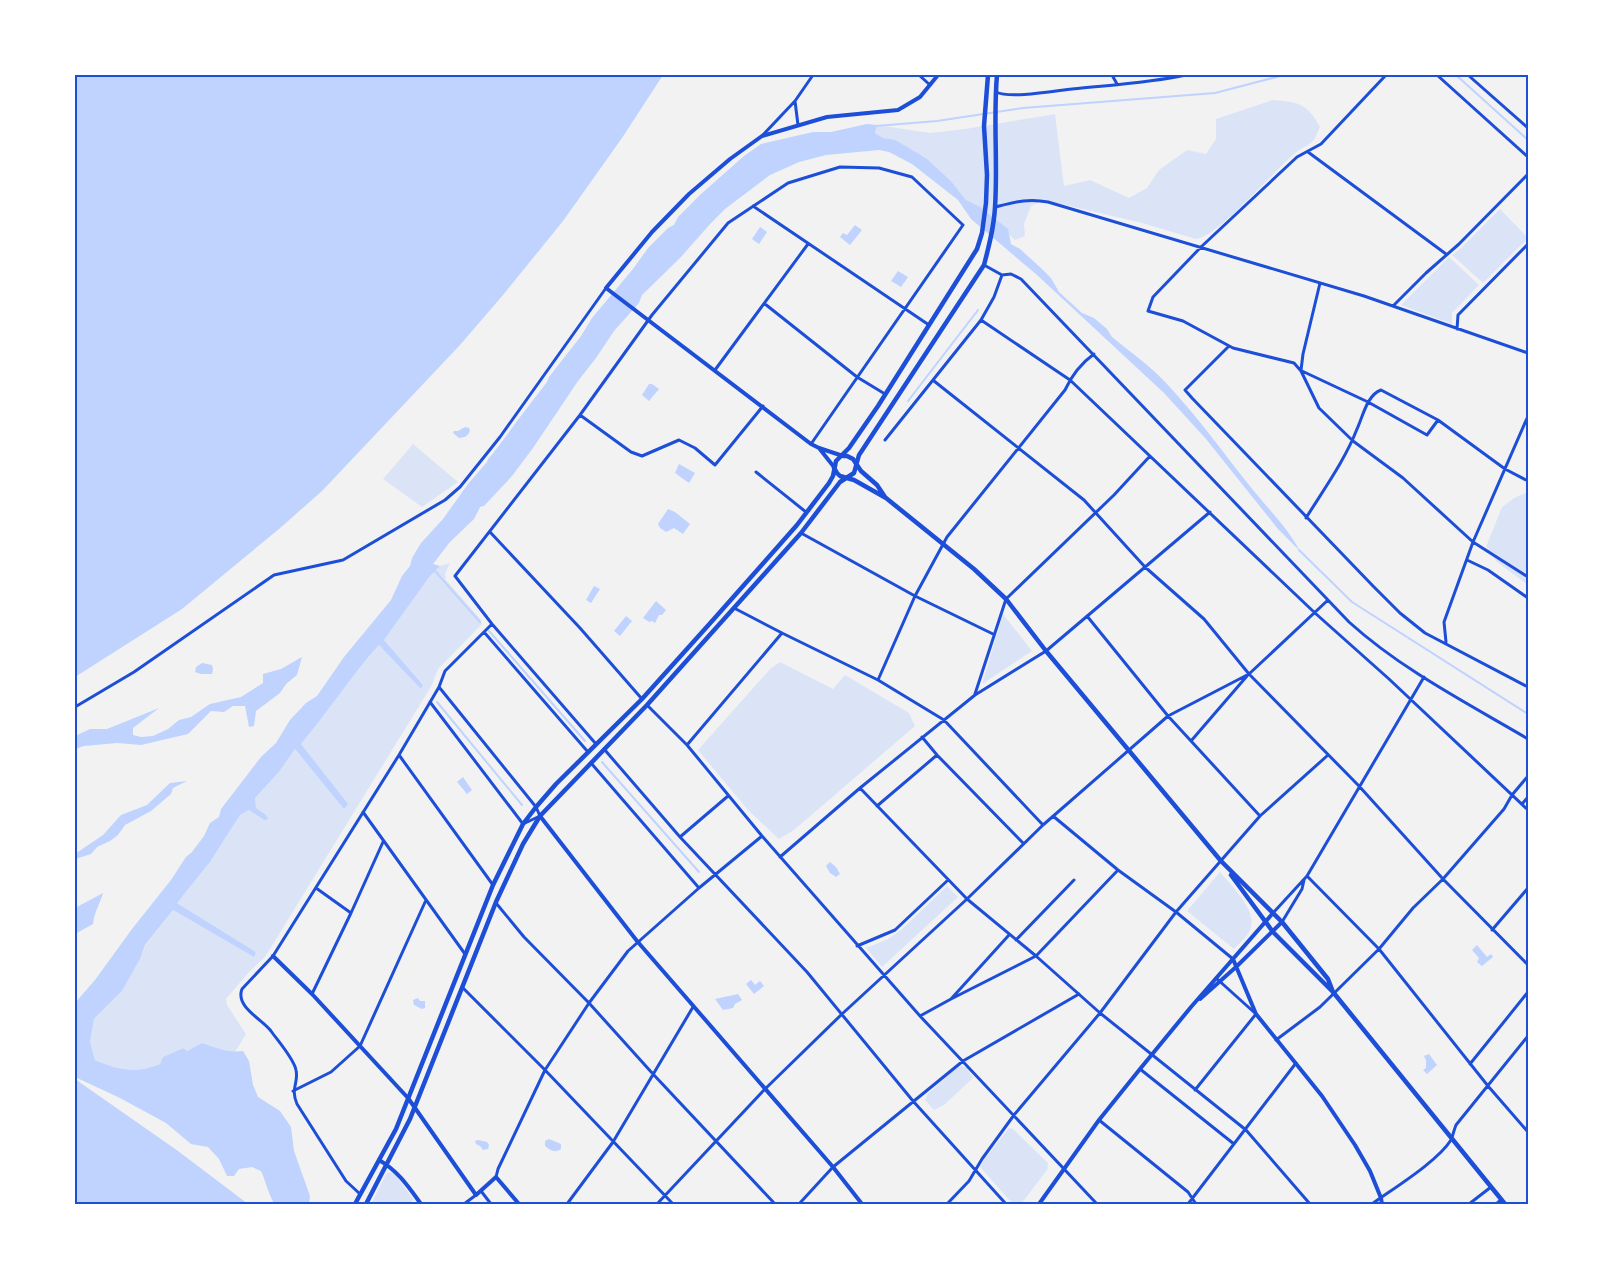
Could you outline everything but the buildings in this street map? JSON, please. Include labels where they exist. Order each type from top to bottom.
[{"type":"main road","points":[[355,1204],[396,1129],[493,885],[523,824],[536,807],[588,752],[642,699],[797,525],[829,483],[833,476],[836,461],[850,448],[978,249],[986,203],[987,176],[984,126],[988,75]]},
{"type":"main road","points":[[366,1204],[415,1108],[496,902],[523,844],[540,816],[647,705],[801,533],[840,482],[854,473],[859,455],[876,427],[984,265],[990,244],[995,208],[995,105],[997,75]]},
{"type":"main road","points":[[843,456],[851,457],[856,465],[877,485],[886,498]]},
{"type":"main road","points":[[834,467],[838,475],[854,480],[886,498],[974,569],[1006,599],[1046,651],[1222,863],[1273,932],[1334,992],[1503,1202]]},
{"type":"main road","points":[[1222,863],[1282,922],[1328,979],[1334,992]]},
{"type":"street","points":[[75,707],[134,672],[274,576],[343,560],[433,507],[460,488],[516,414],[606,288],[652,232],[689,194],[730,159],[762,136],[795,101],[813,75]]},
{"type":"street","points":[[919,75],[930,85]]},
{"type":"street","points":[[762,136],[828,117],[898,110],[914,102],[938,75]]},
{"type":"street","points":[[1112,75],[1117,84]]},
{"type":"street","points":[[996,92],[1001,95],[1029,93],[1163,80],[1186,75]]},
{"type":"street","points":[[1386,75],[1321,144],[1297,157],[1201,247],[1153,297],[1148,311],[1183,321],[1229,346],[1294,363],[1301,370],[1368,402],[1427,435],[1438,420]]},
{"type":"street","points":[[1437,75],[1528,157]]},
{"type":"street","points":[[1468,75],[1528,128]]},
{"type":"street","points":[[795,101],[798,125]]},
{"type":"street","points":[[1308,152],[1446,254]]},
{"type":"street","points":[[596,744],[492,624],[455,576],[580,415],[648,320],[728,223],[788,183],[840,167],[879,168],[912,177],[963,225],[811,444]]},
{"type":"street","points":[[1393,306],[1446,254],[1459,244],[1528,174]]},
{"type":"street","points":[[995,208],[1034,199],[1320,283],[1528,353]]},
{"type":"street","points":[[753,206],[930,326]]},
{"type":"street","points":[[715,370],[808,244]]},
{"type":"street","points":[[1457,329],[1458,315],[1528,244]]},
{"type":"street","points":[[984,265],[1002,275],[1011,274],[1021,279],[1349,622],[1377,647],[1528,739]]},
{"type":"street","points":[[884,440],[934,381],[981,320],[994,297],[1002,275]]},
{"type":"street","points":[[1320,283],[1301,370],[1319,408],[1353,441],[1403,478],[1473,542],[1528,577]]},
{"type":"street","points":[[606,288],[811,444],[843,456]]},
{"type":"street","points":[[765,304],[857,377],[885,394]]},
{"type":"street","points":[[981,320],[1070,380],[1315,613],[1389,679],[1528,810]]},
{"type":"street","points":[[1229,346],[1185,390],[1306,518],[1400,613],[1425,632],[1528,687]]},
{"type":"street","points":[[878,680],[915,596],[943,544],[1065,390],[1082,362],[1094,354]]},
{"type":"street","points":[[934,381],[1084,500],[1145,567],[1204,619],[1250,674],[1359,786],[1443,879],[1528,965]]},
{"type":"street","points":[[1306,518],[1353,441],[1368,402],[1376,392],[1381,390],[1438,420],[1505,470],[1528,481]]},
{"type":"street","points":[[580,415],[631,452],[642,456],[679,440],[695,448],[715,465],[763,406]]},
{"type":"street","points":[[1446,642],[1444,622],[1473,542],[1528,416]]},
{"type":"street","points":[[819,448],[834,467]]},
{"type":"street","points":[[975,695],[993,634],[1006,599],[1096,512],[1150,456]]},
{"type":"street","points":[[756,472],[806,512]]},
{"type":"street","points":[[780,857],[860,788],[975,695],[1046,651],[1210,512]]},
{"type":"street","points":[[490,532],[562,608],[642,699]]},
{"type":"street","points":[[801,533],[915,596],[993,634]]},
{"type":"street","points":[[1467,560],[1488,570],[1528,598]]},
{"type":"street","points":[[1190,741],[1250,674],[1328,600]]},
{"type":"street","points":[[734,608],[878,680],[944,720],[1043,825]]},
{"type":"street","points":[[1087,616],[1168,716],[1260,816]]},
{"type":"street","points":[[360,1194],[346,1181],[297,1104],[293,1091],[297,1072],[294,1064],[268,1027],[250,1011],[240,994],[242,989],[273,956],[399,755],[439,687],[445,671],[492,624]]},
{"type":"street","points":[[484,632],[588,752]]},
{"type":"street","points":[[687,745],[782,633]]},
{"type":"street","points":[[657,1204],[764,1090],[1053,816],[1168,716],[1250,674]]},
{"type":"street","points":[[1191,1007],[1220,982],[1282,922],[1302,889],[1306,877],[1424,677]]},
{"type":"street","points":[[439,687],[536,807],[540,816],[637,941],[862,1204]]},
{"type":"street","points":[[430,702],[523,824],[540,816]]},
{"type":"street","points":[[647,705],[687,745],[780,857],[920,1016],[1097,1204]]},
{"type":"street","points":[[922,737],[937,755],[1023,843]]},
{"type":"street","points":[[604,749],[680,837],[807,972],[914,1101],[1006,1204]]},
{"type":"street","points":[[947,1204],[969,1181],[982,1159],[1014,1115],[1100,1013],[1176,912],[1222,863],[1260,816],[1328,754]]},
{"type":"street","points":[[399,755],[493,885]]},
{"type":"street","points":[[877,806],[937,755]]},
{"type":"street","points":[[591,762],[699,888]]},
{"type":"street","points":[[1276,1040],[1320,1007],[1379,949],[1413,908],[1443,879],[1504,809],[1512,795],[1528,776]]},
{"type":"street","points":[[860,788],[967,899],[1036,956],[1100,1013],[1246,1130],[1310,1204]]},
{"type":"street","points":[[680,837],[728,796]]},
{"type":"street","points":[[1522,804],[1528,797]]},
{"type":"street","points":[[363,812],[466,954]]},
{"type":"street","points":[[1053,816],[1118,870],[1176,912],[1233,958],[1256,1014]]},
{"type":"street","points":[[464,1204],[496,1177],[498,1169],[545,1070],[589,1003],[628,951],[637,941],[715,874],[762,836]]},
{"type":"street","points":[[312,994],[383,842]]},
{"type":"street","points":[[920,1016],[1036,956],[1118,870]]},
{"type":"street","points":[[1039,1204],[1099,1120],[1152,1054],[1264,920],[1306,877]]},
{"type":"street","points":[[1306,877],[1379,949],[1470,1064],[1528,1132]]},
{"type":"street","points":[[857,946],[894,930],[948,880]]},
{"type":"street","points":[[1016,940],[1074,880]]},
{"type":"street","points":[[316,888],[351,913]]},
{"type":"street","points":[[1492,930],[1528,888]]},
{"type":"street","points":[[293,1091],[332,1072],[360,1046],[426,900]]},
{"type":"street","points":[[496,902],[524,937],[589,1003],[775,1204]]},
{"type":"street","points":[[951,999],[1009,935]]},
{"type":"street","points":[[273,956],[312,994],[408,1098],[476,1195]]},
{"type":"street","points":[[1216,978],[1256,1014],[1322,1096],[1370,1171],[1382,1204]]},
{"type":"street","points":[[462,988],[545,1070],[673,1204]]},
{"type":"street","points":[[1470,1064],[1528,992]]},
{"type":"street","points":[[799,1204],[833,1168],[963,1062],[1079,994]]},
{"type":"street","points":[[568,1204],[613,1142],[693,1007]]},
{"type":"street","points":[[1195,1090],[1256,1014]]},
{"type":"street","points":[[1372,1204],[1395,1189],[1442,1151],[1451,1139],[1456,1125],[1528,1036]]},
{"type":"street","points":[[1188,1204],[1296,1063]]},
{"type":"street","points":[[1140,1069],[1234,1144]]},
{"type":"street","points":[[1099,1120],[1188,1192],[1196,1204]]},
{"type":"street","points":[[379,1160],[404,1180],[421,1204]]},
{"type":"street","points":[[496,1177],[519,1204]]},
{"type":"street","points":[[1470,1204],[1491,1186]]},
{"type":"street","points":[[481,1191],[491,1204]]},
{"type":"street","points":[[1496,1204],[1503,1202]]},
{"type":"shaded area","points":[[1273,100],[1295,103],[1306,108],[1320,127],[1315,138],[1285,162],[1231,216],[1206,235],[1196,239],[1142,223],[1044,200],[1031,206],[1024,224],[1025,236],[1015,240],[977,207],[966,200],[951,181],[926,158],[895,141],[883,138],[875,133],[877,125],[930,133],[1055,114],[1064,186],[1090,180],[1129,198],[1147,188],[1159,170],[1187,150],[1206,154],[1216,139],[1216,119]]},
{"type":"shaded area","points":[[1500,209],[1528,238],[1483,283],[1452,255]]},
{"type":"shaded area","points":[[1449,257],[1479,285],[1452,313],[1452,324],[1401,305]]},
{"type":"shaded area","points":[[413,444],[458,482],[422,507],[383,479]]},
{"type":"shaded area","points":[[1528,492],[1528,585],[1497,562],[1486,547],[1502,507],[1514,498]]},
{"type":"shaded area","points":[[450,563],[445,574],[446,580],[481,620],[482,624],[438,669],[432,685],[265,957],[249,972],[226,999],[227,1005],[246,1034],[235,1052],[221,1050],[202,1043],[187,1051],[183,1048],[163,1057],[160,1064],[135,1070],[111,1066],[95,1060],[90,1043],[94,1019],[122,991],[145,946],[173,910],[254,957],[256,952],[177,903],[210,862],[240,815],[249,810],[264,820],[266,815],[256,808],[255,798],[279,772],[295,749],[344,808],[347,804],[301,744],[380,644],[421,689],[423,685],[384,640],[430,576],[440,566]]},
{"type":"shaded area","points":[[1003,614],[1032,651],[982,684]]},
{"type":"shaded area","points":[[780,662],[833,689],[845,675],[909,713],[915,726],[794,830],[779,839],[748,810],[698,750],[770,669]]},
{"type":"shaded area","points":[[1220,872],[1241,897],[1250,912],[1252,920],[1249,933],[1234,949],[1187,911]]},
{"type":"shaded area","points":[[947,886],[958,897],[882,967],[866,948],[888,939],[901,930]]},
{"type":"shaded area","points":[[962,1066],[967,1068],[973,1078],[944,1105],[934,1110],[925,1100],[927,1095],[956,1068]]},
{"type":"shaded area","points":[[1009,1128],[1013,1129],[1048,1163],[1047,1170],[1021,1204],[1013,1204],[980,1167]]},
{"type":"shaded area","points":[[390,1172],[395,1174],[414,1200],[407,1204],[371,1204],[386,1174]]},
{"type":"water","points":[[75,75],[663,75],[622,138],[563,221],[503,295],[460,345],[322,491],[182,609],[75,677]]},
{"type":"water","points":[[867,124],[877,125],[875,133],[883,138],[895,140],[926,158],[951,181],[966,200],[980,207],[1008,229],[1011,244],[1020,249],[1051,278],[1059,292],[1082,313],[1094,318],[1107,329],[1112,337],[1161,377],[1189,408],[1282,525],[1300,551],[1278,529],[1206,439],[1164,393],[1037,275],[971,219],[958,200],[912,164],[889,152],[879,150],[826,155],[799,162],[770,175],[725,209],[680,258],[642,295],[639,303],[614,331],[512,476],[484,506],[480,507],[474,519],[450,542],[433,564],[440,566],[430,576],[384,640],[423,685],[421,689],[379,645],[301,744],[348,804],[344,809],[295,749],[279,772],[255,798],[256,808],[266,815],[268,819],[264,820],[249,810],[240,815],[210,862],[177,903],[256,952],[254,957],[173,910],[145,945],[140,959],[122,991],[94,1019],[90,1042],[95,1060],[127,1070],[143,1069],[160,1064],[163,1057],[183,1048],[187,1051],[202,1043],[227,1051],[243,1051],[249,1061],[253,1085],[258,1097],[280,1111],[291,1127],[294,1151],[310,1196],[309,1204],[275,1204],[261,1171],[252,1167],[239,1169],[234,1176],[227,1176],[219,1159],[208,1147],[191,1144],[166,1123],[120,1098],[75,1077],[75,1003],[95,980],[171,880],[186,857],[204,836],[210,823],[219,817],[221,809],[261,757],[276,743],[290,720],[306,703],[317,696],[344,657],[391,600],[421,543],[443,519],[468,484],[487,462],[581,336],[592,318],[648,248],[668,228],[674,225],[678,217],[701,194],[744,156],[761,144],[813,132],[831,132]]},
{"type":"water","points":[[855,225],[862,230],[850,245],[840,237],[843,233],[847,235]]},
{"type":"water","points":[[760,227],[767,232],[759,244],[752,239]]},
{"type":"water","points":[[898,271],[908,277],[901,287],[891,281]]},
{"type":"water","points":[[649,384],[659,389],[649,401],[642,395]]},
{"type":"water","points":[[465,427],[470,430],[466,436],[459,438],[453,433],[454,431]]},
{"type":"water","points":[[679,464],[695,473],[689,483],[675,473]]},
{"type":"water","points":[[668,509],[690,524],[683,534],[674,528],[666,532],[660,528],[658,524]]},
{"type":"water","points":[[594,586],[600,589],[591,603],[586,600]]},
{"type":"water","points":[[656,601],[666,610],[662,615],[659,615],[655,623],[649,622],[643,618]]},
{"type":"water","points":[[626,616],[632,621],[620,636],[614,631]]},
{"type":"water","points":[[302,657],[297,675],[286,684],[280,693],[256,711],[254,726],[249,727],[245,706],[233,706],[224,712],[211,711],[188,734],[141,745],[117,743],[84,746],[75,749],[75,736],[90,729],[107,729],[159,708],[133,728],[133,735],[141,737],[153,736],[168,729],[179,720],[191,717],[210,704],[241,697],[263,683],[263,674],[281,669]]},
{"type":"water","points":[[202,663],[212,665],[212,674],[195,672],[196,667]]},
{"type":"water","points":[[463,777],[472,790],[467,794],[457,782]]},
{"type":"water","points":[[187,781],[173,788],[171,794],[151,811],[125,825],[118,835],[110,841],[97,847],[91,854],[75,859],[75,854],[103,835],[121,815],[147,805],[170,783]]},
{"type":"water","points":[[830,862],[840,874],[836,877],[830,873],[826,866]]},
{"type":"water","points":[[103,893],[93,924],[75,934],[75,908]]},
{"type":"water","points":[[1477,945],[1487,957],[1491,954],[1493,957],[1482,966],[1477,962],[1479,958],[1472,950]]},
{"type":"water","points":[[751,980],[755,985],[760,981],[764,986],[754,994],[746,984]]},
{"type":"water","points":[[738,994],[742,1000],[735,1004],[733,1008],[723,1010],[715,999]]},
{"type":"water","points":[[418,998],[420,1001],[425,1001],[425,1008],[422,1009],[414,1005],[413,1000]]},
{"type":"water","points":[[1429,1054],[1437,1065],[1427,1074],[1423,1070],[1426,1068],[1424,1056]]},
{"type":"water","points":[[75,1079],[178,1151],[248,1204],[75,1204]]},
{"type":"water","points":[[549,1139],[561,1144],[561,1149],[553,1151],[545,1146],[545,1141]]},
{"type":"water","points":[[475,1141],[487,1142],[489,1145],[488,1149],[483,1150],[476,1144]]},
{"type":"waterway","points":[[876,126],[937,121],[1023,108],[1215,93],[1284,75]]},
{"type":"waterway","points":[[1456,75],[1528,140]]},
{"type":"waterway","points":[[908,401],[978,310]]},
{"type":"waterway","points":[[1299,550],[1352,602],[1528,714]]},
{"type":"waterway","points":[[435,571],[480,622]]},
{"type":"waterway","points":[[489,631],[585,741]]},
{"type":"waterway","points":[[437,702],[522,805]]},
{"type":"waterway","points":[[602,762],[699,872]]}]
